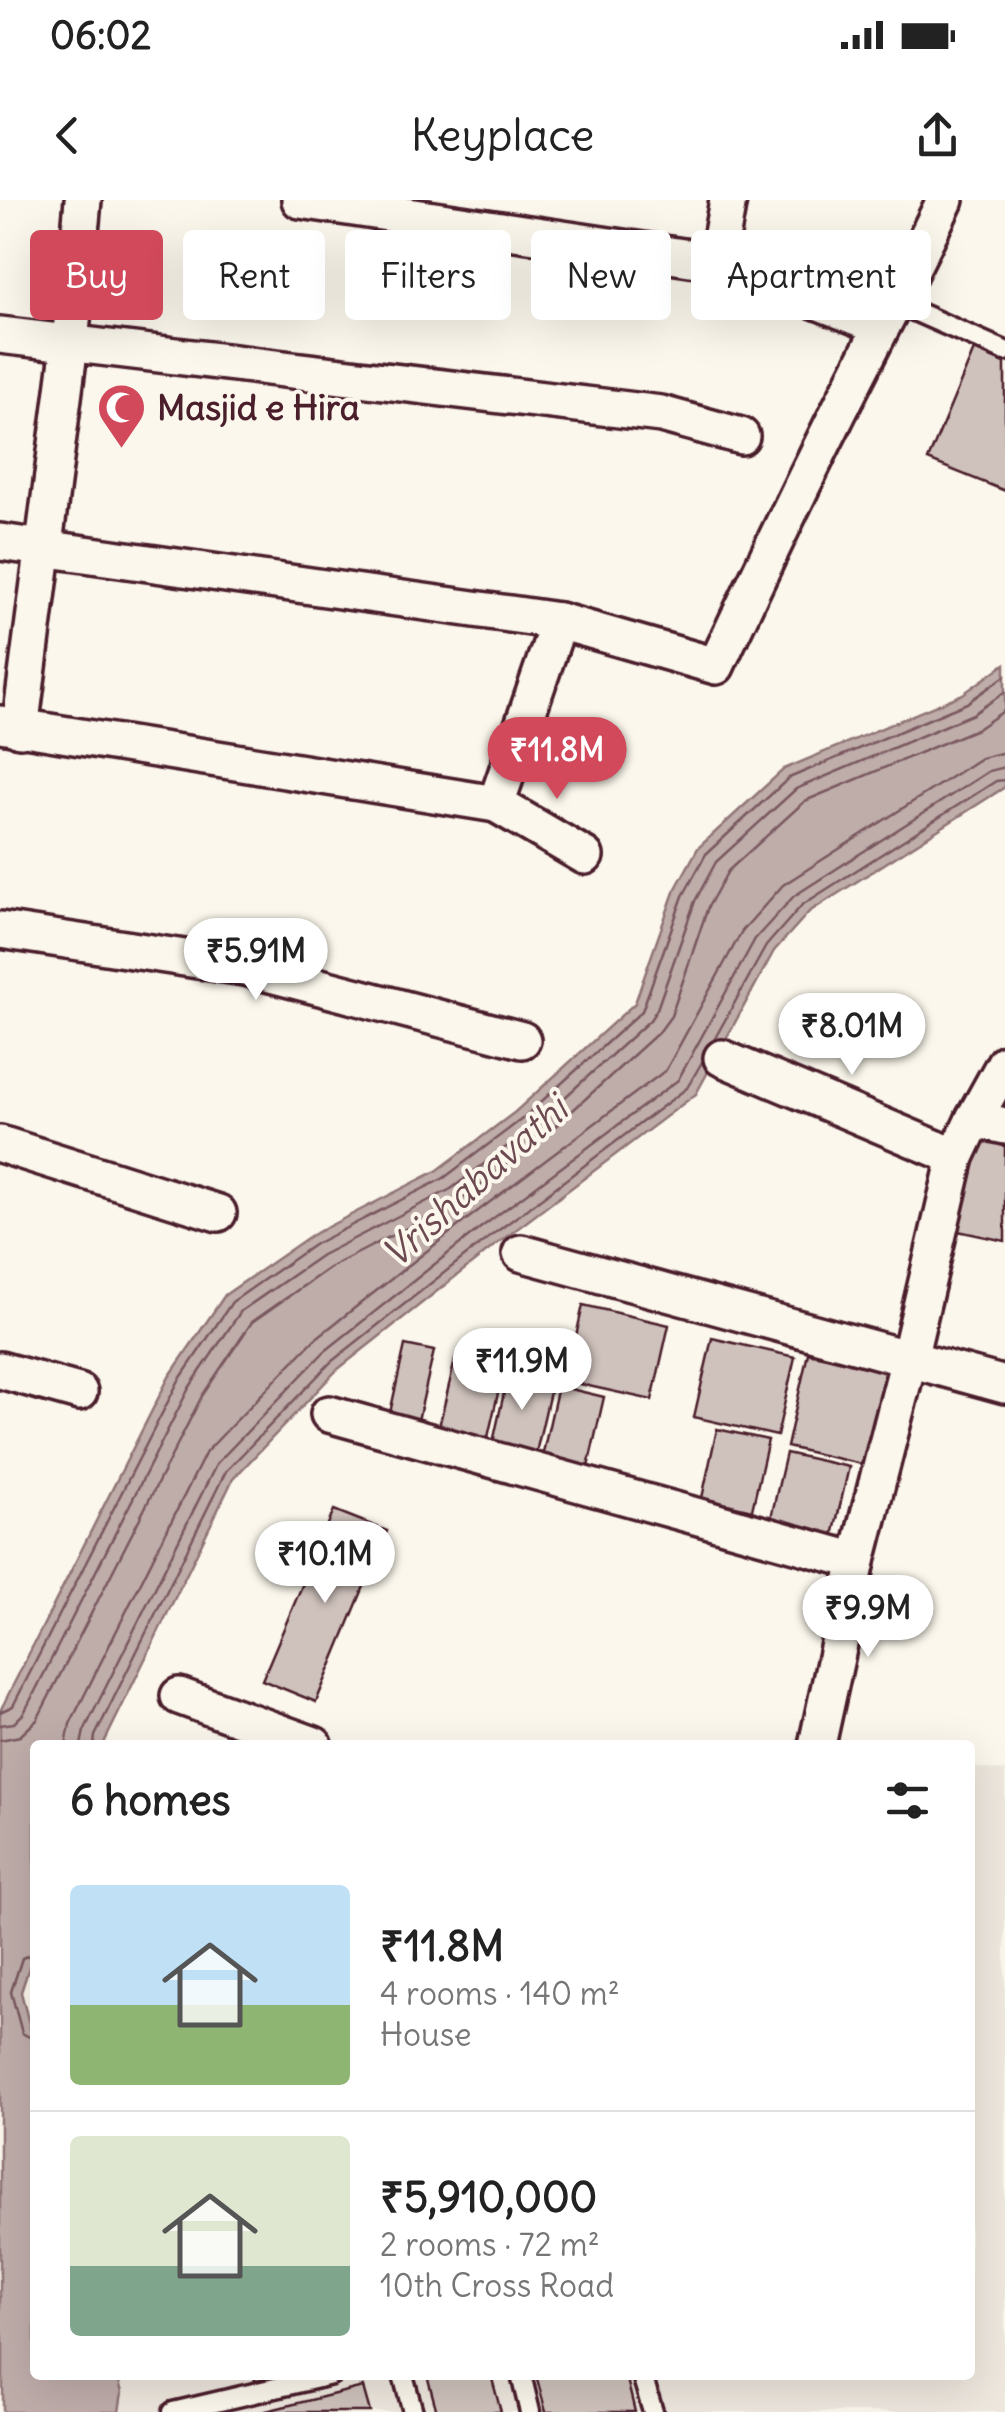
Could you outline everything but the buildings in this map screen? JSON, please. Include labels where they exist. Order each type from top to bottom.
[{"type":"street","points":[[83,200],[70,344],[44,550],[10,727],[496,804],[585,856]]},
{"type":"street","points":[[300,200],[691,258]]},
{"type":"street","points":[[723,230],[728,200]]},
{"type":"street","points":[[930,230],[944,200]]},
{"type":"street","points":[[0,542],[559,621],[716,666],[886,320]]},
{"type":"street","points":[[0,335],[662,414],[741,436]]},
{"type":"street","points":[[496,804],[559,621]]},
{"type":"street","points":[[0,930],[244,967],[522,1040]]},
{"type":"street","points":[[722,1058],[956,1157]]},
{"type":"street","points":[[818,1740],[856,1562],[910,1359],[956,1157],[989,1122],[1005,1063]]},
{"type":"street","points":[[0,1144],[218,1213]]},
{"type":"street","points":[[521,1253],[1005,1384]]},
{"type":"street","points":[[0,1370],[79,1392]]},
{"type":"street","points":[[328,1414],[856,1562]]},
{"type":"street","points":[[180,1696],[300,1740]]},
{"type":"lane","points":[[908,320],[1005,351]]},
{"type":"lane","points":[[174,2412],[310,2380]]},
{"type":"lane","points":[[404,2380],[412,2412]]},
{"type":"lane","points":[[522,2380],[530,2412]]},
{"type":"lane","points":[[643,2380],[653,2412]]},
{"type":"shaded area","points":[[975,1768],[1005,1771],[1005,2412],[119,2412],[122,2392],[118,2380],[975,2380]]},
{"type":"water","name":"Vrishabavathi","points":[[1005,664],[1005,787],[809,912],[774,951],[696,1094],[337,1370],[233,1479],[105,1740],[30,1740],[30,1964],[21,1992],[30,2027],[30,2380],[118,2380],[122,2392],[119,2412],[3,2412],[0,1711],[169,1377],[225,1295],[310,1236],[438,1170],[515,1112],[635,1003],[674,892],[698,848],[784,769],[963,694]]},
{"type":"place","name":"Masjid e Hira","points":[[122,450]]}]
